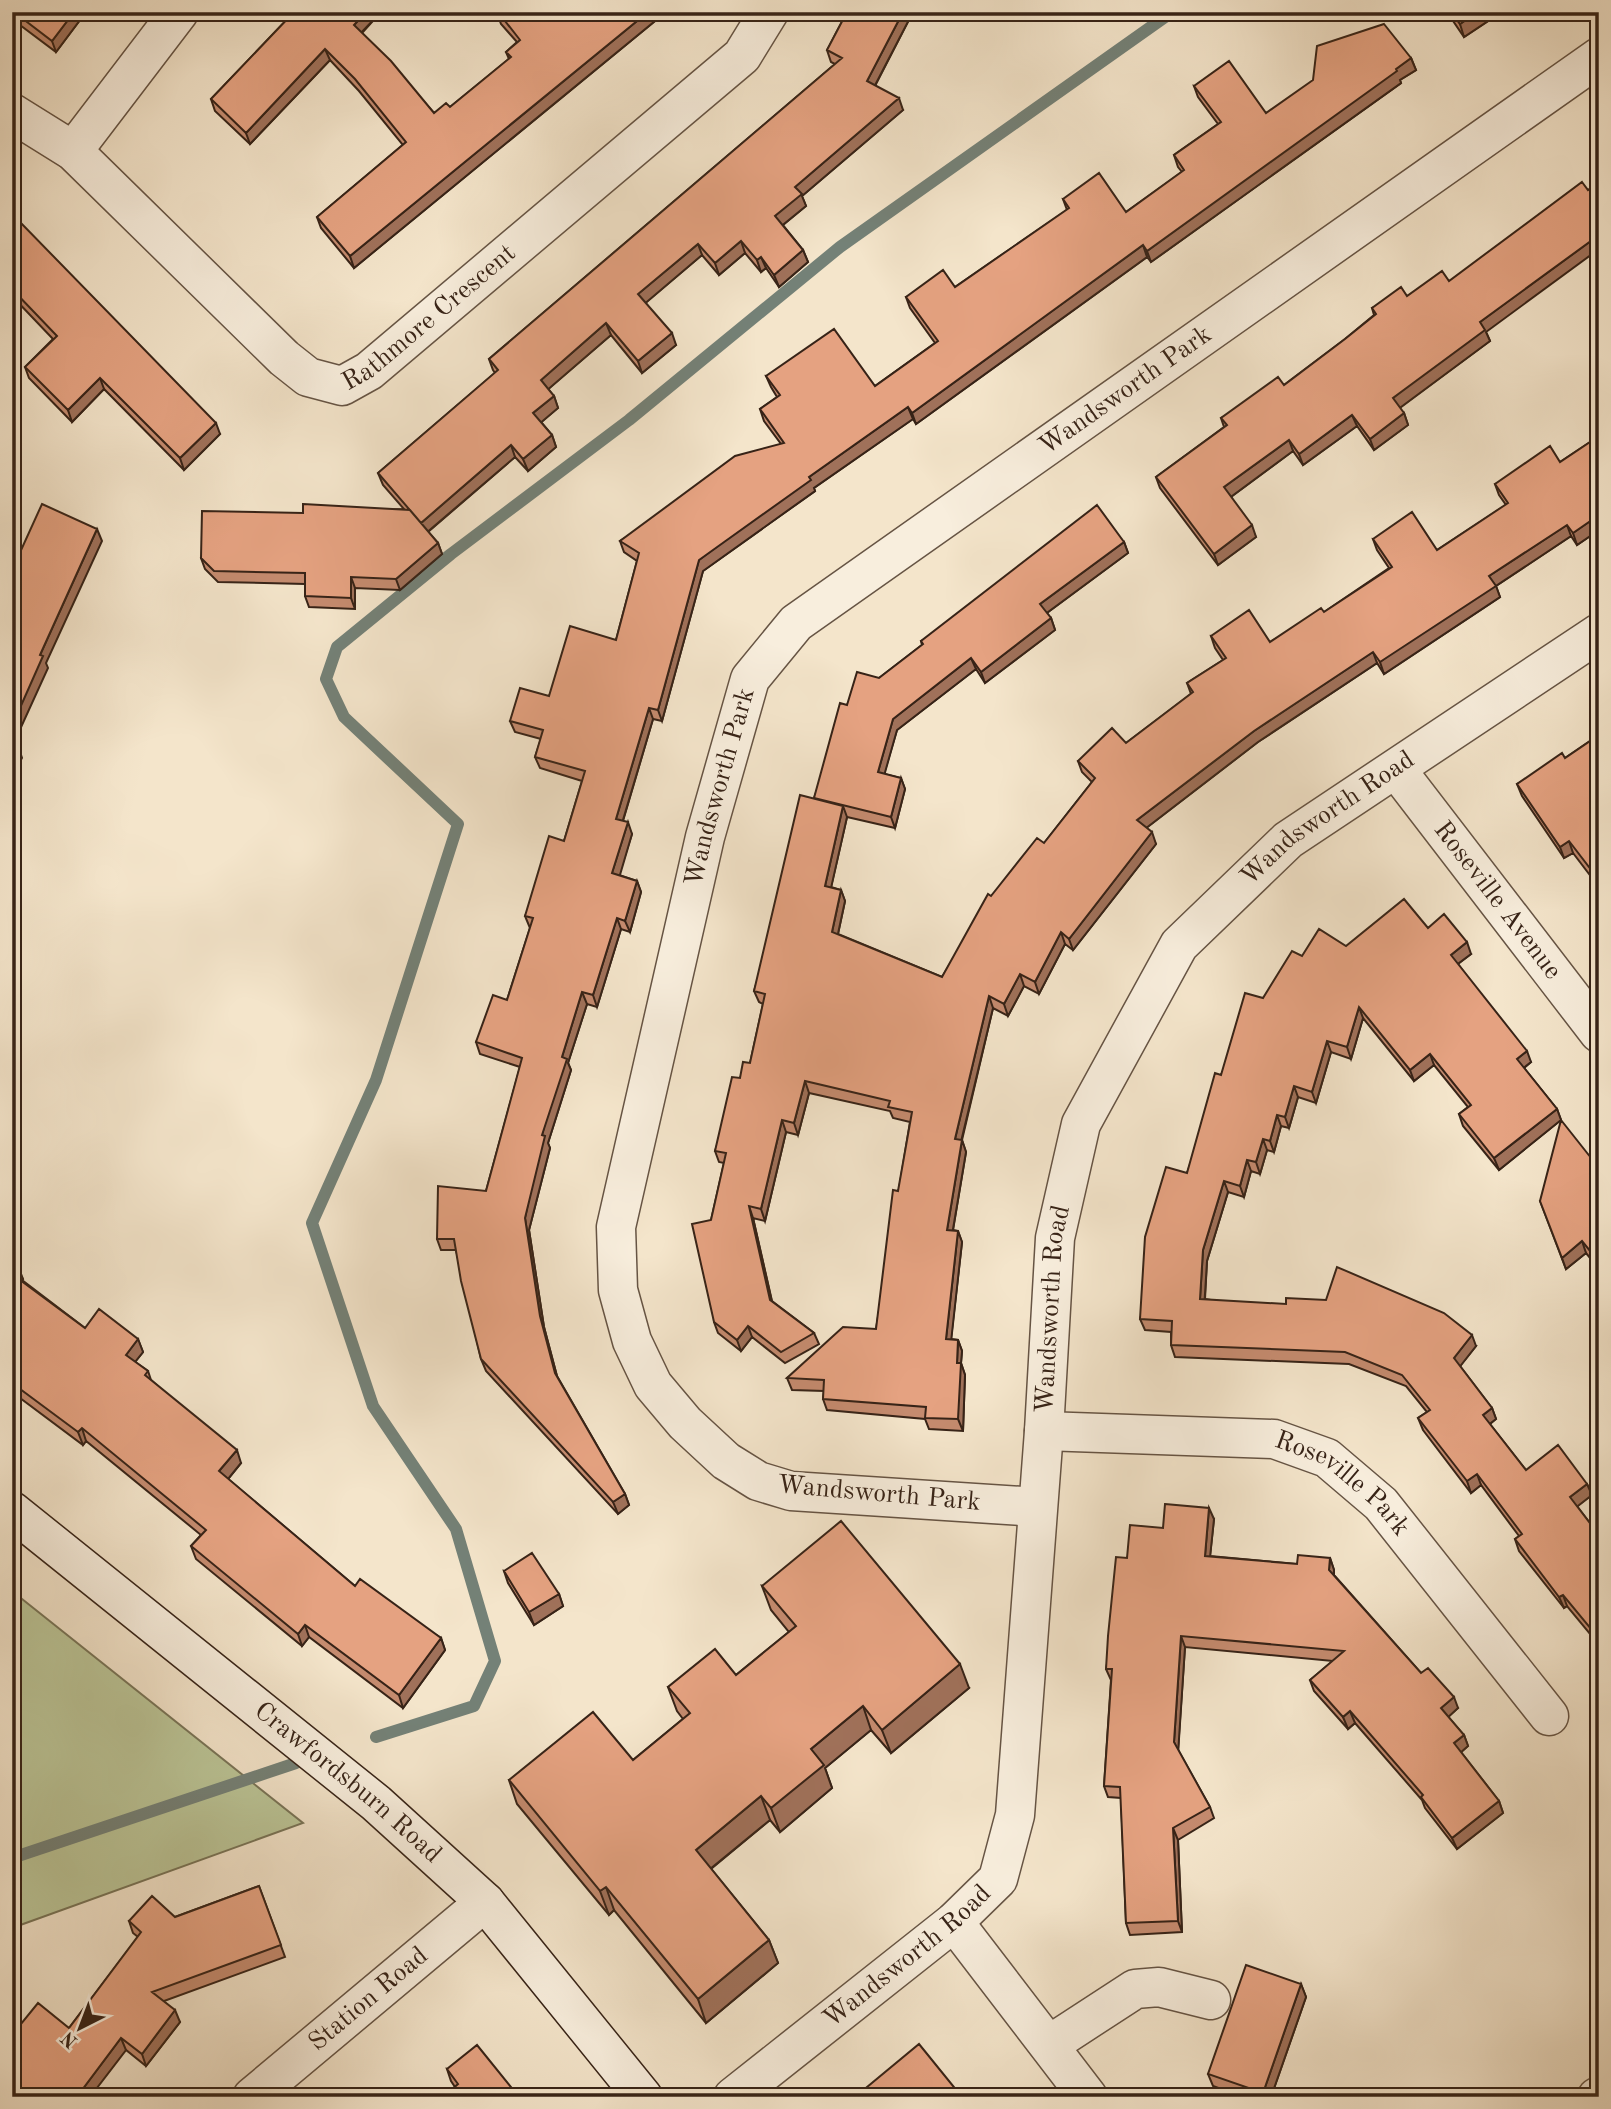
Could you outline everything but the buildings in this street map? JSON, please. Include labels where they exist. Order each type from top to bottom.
[{"type":"street","points":[[73,151],[179,12]]},
{"type":"street","name":"Rathmore Crescent","points":[[12,113],[73,151],[284,358],[308,377],[342,386],[369,372],[742,56],[769,12]]},
{"type":"street","name":"Wandsworth Park","points":[[1037,1507],[791,1491],[758,1481],[726,1461],[685,1423],[653,1385],[632,1341],[618,1290],[616,1227],[705,837],[750,679],[796,623],[1599,57]]},
{"type":"street","name":"Wandsworth Road","points":[[733,2097],[954,1922],[998,1879],[1015,1815],[1044,1431],[1055,1238],[1081,1124],[1179,945],[1288,840],[1599,633]]},
{"type":"street","name":"Roseville Avenue","points":[[1396,769],[1599,1033]]},
{"type":"street","name":"Roseville Park","points":[[1044,1431],[1274,1439],[1327,1458],[1381,1504],[1549,1716]]},
{"type":"street","name":"Crawfordsburn Road","points":[[12,1511],[376,1803],[485,1902],[643,2097]]},
{"type":"street","name":"Station Road","points":[[252,2097],[485,1902]]},
{"type":"street","points":[[954,1922],[1088,2097]]},
{"type":"street","points":[[1049,2045],[1135,1989],[1159,1987],[1211,2000]]},
{"type":"green space","points":[[12,1591],[303,1823],[12,1928]]},
{"type":"waterway","points":[[376,1737],[474,1706],[495,1661],[456,1529],[373,1406],[312,1223],[376,1080],[458,824],[344,717],[326,679],[337,647],[451,554],[629,420],[840,247],[1172,12]]},
{"type":"waterway","points":[[12,1858],[296,1763]]}]
